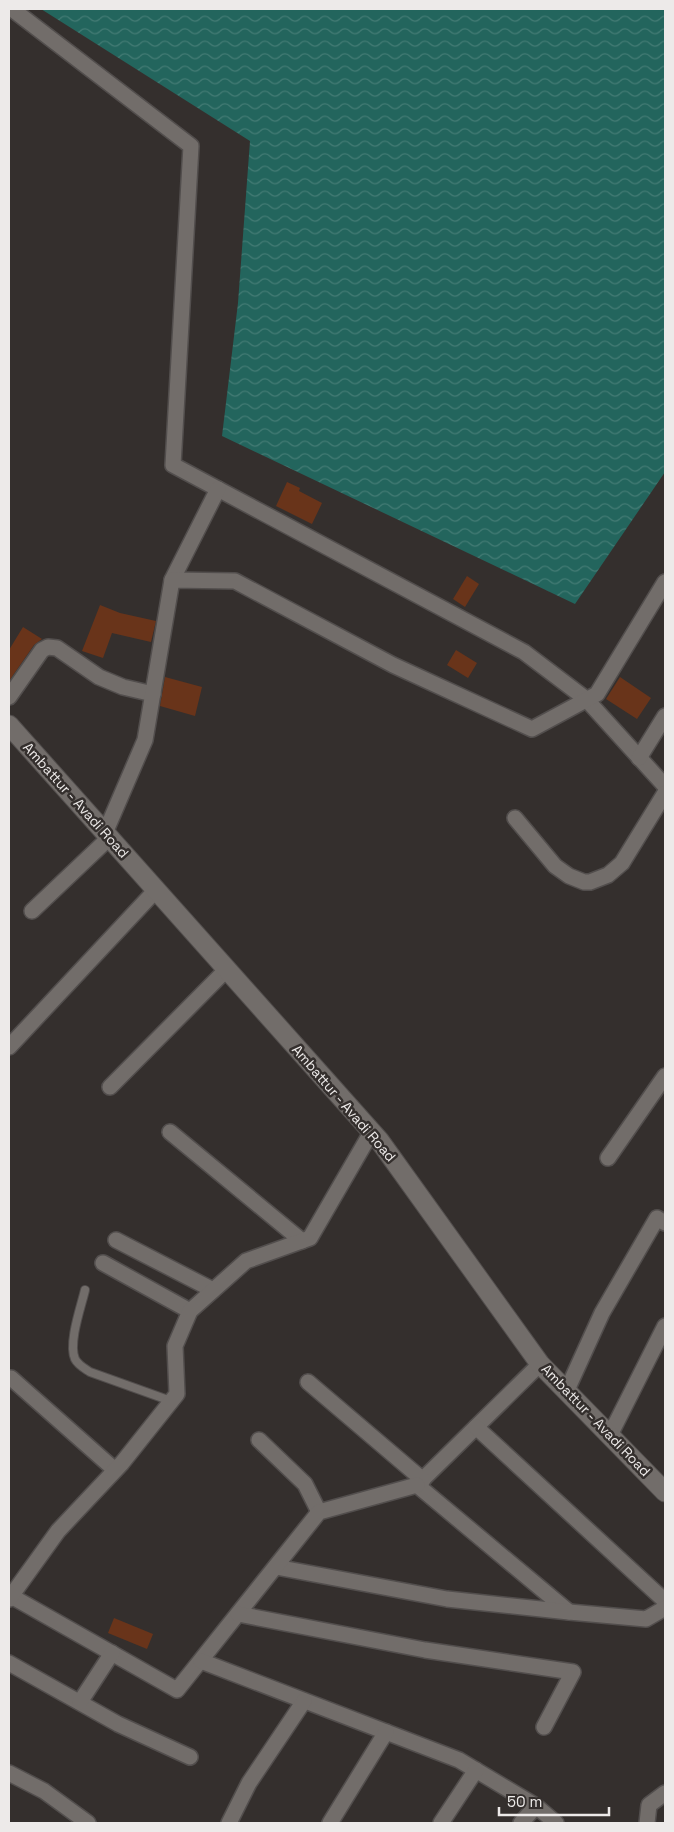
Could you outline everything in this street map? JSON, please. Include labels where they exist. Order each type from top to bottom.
[{"type":"street","points":[[12,9],[191,146],[173,465],[524,652],[586,699],[665,786]]},
{"type":"street","points":[[32,911],[107,835],[145,740],[172,580],[218,489]]},
{"type":"street","points":[[172,580],[235,581],[393,665],[532,729],[597,694],[665,582]]},
{"type":"street","points":[[9,697],[42,650],[48,647],[57,648],[99,677],[123,687],[153,694]]},
{"type":"street","points":[[638,758],[665,716]]},
{"type":"street","name":"Ambattur - Avadi Road","points":[[9,725],[372,1132],[540,1364],[665,1492]]},
{"type":"street","points":[[515,818],[555,866],[569,876],[584,882],[590,882],[608,875],[622,863],[665,793]]},
{"type":"street","points":[[9,1047],[156,890]]},
{"type":"street","points":[[110,1087],[227,969]]},
{"type":"street","points":[[608,1158],[665,1076]]},
{"type":"street","points":[[170,1132],[302,1241]]},
{"type":"street","points":[[372,1132],[310,1238],[246,1261],[190,1311],[175,1346],[177,1394],[115,1470],[16,1578],[10,1598],[177,1690],[319,1512],[420,1483],[540,1364]]},
{"type":"street","points":[[567,1390],[602,1313],[657,1218],[665,1223]]},
{"type":"street","points":[[116,1240],[213,1290]]},
{"type":"street","points":[[103,1264],[190,1311]]},
{"type":"street","points":[[610,1435],[665,1326]]},
{"type":"street","points":[[11,1378],[115,1470]]},
{"type":"street","points":[[308,1382],[420,1483],[569,1612]]},
{"type":"street","points":[[476,1427],[665,1602]]},
{"type":"street","points":[[259,1440],[305,1484],[319,1512]]},
{"type":"street","points":[[276,1567],[447,1599],[569,1612],[646,1619],[665,1608]]},
{"type":"street","points":[[238,1614],[424,1650],[573,1672],[544,1727]]},
{"type":"street","points":[[80,1702],[112,1653]]},
{"type":"street","points":[[201,1661],[459,1760],[536,1806],[556,1823]]},
{"type":"street","points":[[9,1663],[118,1724],[190,1757]]},
{"type":"street","points":[[229,1823],[249,1783],[304,1701]]},
{"type":"street","points":[[330,1823],[386,1732]]},
{"type":"street","points":[[441,1823],[476,1770]]},
{"type":"street","points":[[9,1773],[44,1791],[88,1823]]},
{"type":"street","points":[[647,1823],[649,1805],[665,1793]]},
{"type":"street","points":[[521,1823],[536,1806]]},
{"type":"lane","points":[[85,1290],[72,1347],[75,1360],[80,1366],[90,1372],[171,1401]]},
{"type":"water","points":[[41,9],[665,9],[665,472],[575,604],[222,436],[238,303],[250,141]]},
{"type":"building","points":[[287,482],[300,488],[299,491],[322,503],[312,524],[276,506]]},
{"type":"building","points":[[467,576],[479,584],[465,607],[453,599]]},
{"type":"building","points":[[100,605],[120,613],[156,621],[151,642],[112,633],[103,658],[82,651]]},
{"type":"building","points":[[23,627],[42,639],[34,645],[9,681],[9,650]]},
{"type":"building","points":[[456,650],[477,663],[468,678],[447,665]]},
{"type":"building","points":[[165,677],[202,687],[195,716],[160,706]]},
{"type":"building","points":[[620,677],[651,698],[637,719],[606,699]]},
{"type":"building","points":[[114,1618],[153,1634],[147,1649],[108,1633]]}]
